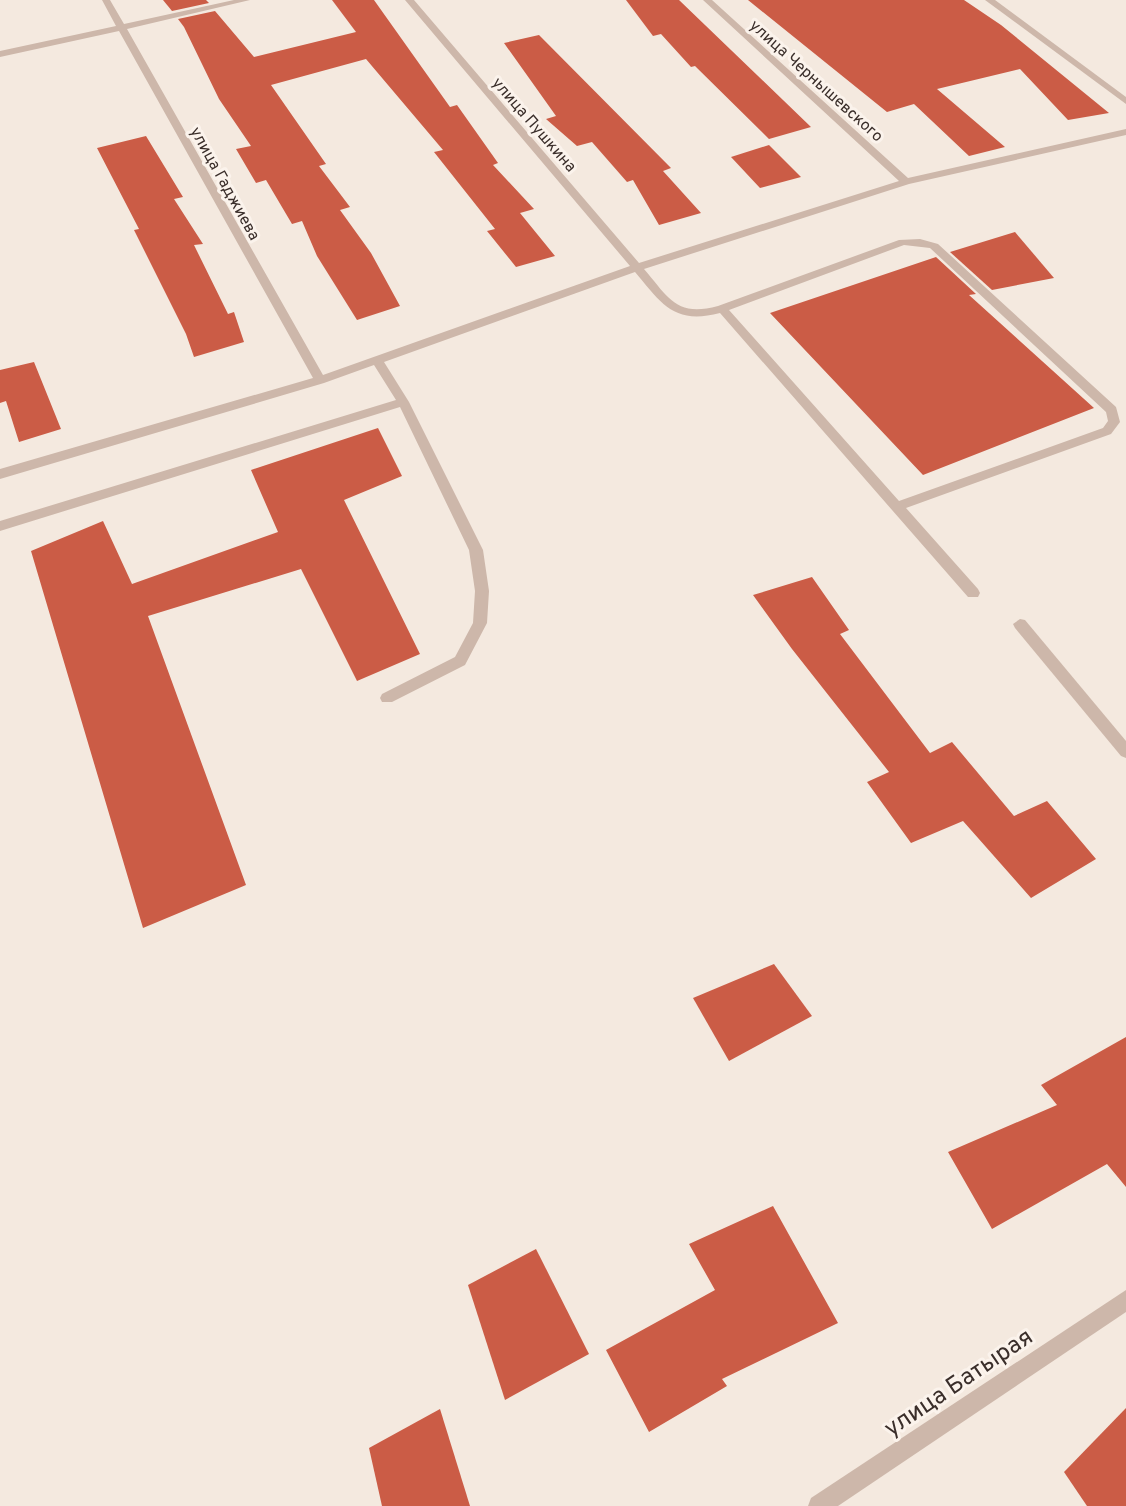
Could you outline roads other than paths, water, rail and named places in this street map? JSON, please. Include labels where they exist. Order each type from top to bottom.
[{"type":"street","name":"улица Гаджиева","points":[[106,0],[320,380]]},
{"type":"street","points":[[0,54],[246,0]]},
{"type":"street","name":"улица Пушкина","points":[[409,0],[666,302],[682,314],[699,315],[722,309]]},
{"type":"street","name":"улица Чернышевского","points":[[707,0],[906,182]]},
{"type":"street","points":[[989,0],[1126,101]]},
{"type":"street","points":[[0,474],[320,380],[638,267],[906,182],[1126,132]]},
{"type":"street","points":[[899,506],[1107,431],[1114,422],[1112,410],[934,246],[920,242],[903,242],[722,309],[899,506],[973,593]]},
{"type":"street","points":[[377,360],[403,402],[476,550],[482,591],[480,623],[460,661],[387,698]]},
{"type":"street","points":[[0,526],[403,402]]},
{"type":"street","points":[[1020,624],[1126,752]]},
{"type":"street","name":"улица Батырая","points":[[819,1506],[1126,1300]]}]
